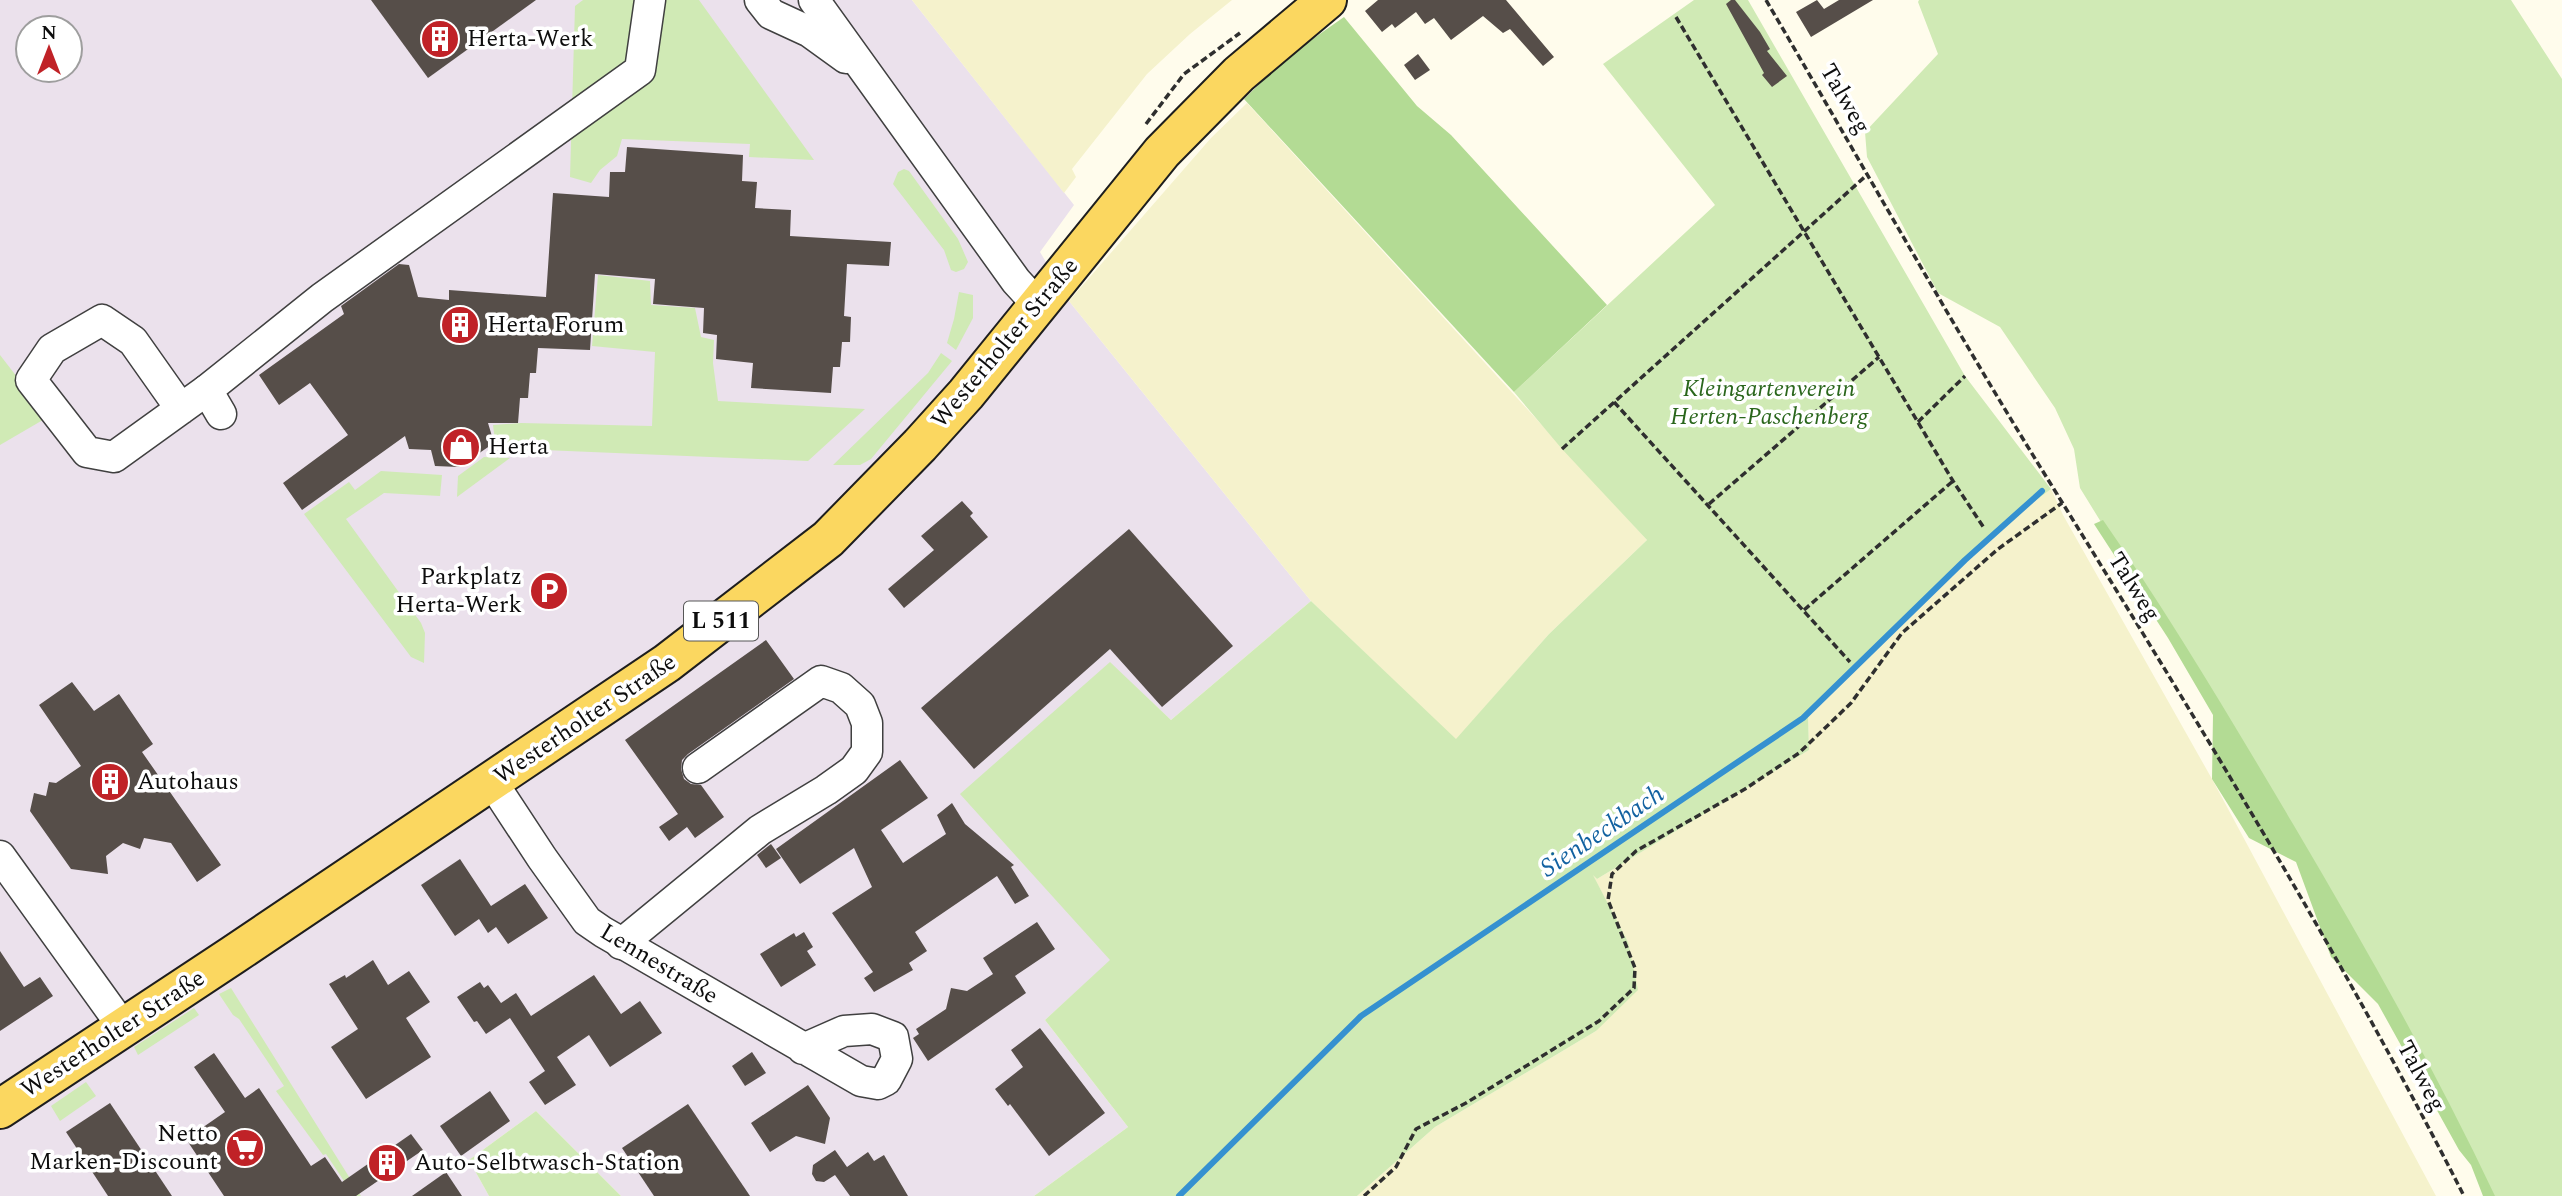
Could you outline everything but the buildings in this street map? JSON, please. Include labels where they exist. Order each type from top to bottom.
[{"type":"main road","name":"Westerholter Straße","points":[[0,1108],[667,663],[828,539],[966,394],[1162,152],[1239,74],[1327,0]]},
{"type":"street","points":[[181,409],[133,341],[102,320],[52,349],[31,380],[87,452],[114,457],[181,409],[214,402],[322,298],[640,70],[650,0]]},
{"type":"street","points":[[760,0],[771,14],[810,32],[864,70]]},
{"type":"street","points":[[814,0],[1016,281],[1038,305]]},
{"type":"street","points":[[621,944],[760,830],[854,770],[867,752],[867,723],[860,705],[841,688],[821,681],[698,768]]},
{"type":"street","name":"Lennestraße","points":[[492,782],[587,921],[621,944],[803,1049]]},
{"type":"street","points":[[0,856],[123,1027]]},
{"type":"path","name":"Talweg","points":[[1766,0],[2062,503],[2205,735],[2314,919],[2405,1081],[2464,1196]]},
{"type":"path","points":[[1676,17],[1953,481],[1984,528]]},
{"type":"path","points":[[1184,74],[1239,33]]},
{"type":"path","points":[[1562,449],[1868,174]]},
{"type":"path","points":[[1708,505],[1879,356]]},
{"type":"path","points":[[1918,422],[1965,376]]},
{"type":"path","points":[[1614,402],[1850,662]]},
{"type":"path","points":[[1804,610],[1953,481]]},
{"type":"path","points":[[1364,1196],[1396,1167],[1416,1129],[1466,1103],[1599,1021],[1634,988],[1635,968],[1608,900],[1612,874],[1636,852],[1745,789],[1799,753],[1851,703],[1902,633],[1998,549],[2062,503]]},
{"type":"shaded area","points":[[0,0],[912,0],[1074,205],[1040,252],[1069,301],[1311,601],[1171,720],[1110,663],[1110,961],[1045,1020],[1128,1127],[1034,1196],[621,1196],[536,1111],[469,1160],[489,1196],[0,1196]]},
{"type":"shaded area","points":[[912,0],[1232,0],[1147,74],[1072,169],[1076,177],[1064,193]]},
{"type":"shaded area","points":[[1247,103],[1647,540],[1549,634],[1456,740],[1311,601],[1069,301],[1211,138]]},
{"type":"shaded area","points":[[2051,489],[2063,515],[2212,779],[2436,1196],[1357,1196],[1435,1127],[1596,1031],[1628,942],[1590,870],[1597,879],[1809,750],[1808,713],[1987,538]]},
{"type":"green space","points":[[583,0],[699,0],[814,160],[749,157],[750,144],[622,139],[617,156],[600,170],[591,183],[570,177],[575,6]]},
{"type":"green space","name":"Kleingartenverein Herten-Paschenberg","points":[[1694,0],[1748,0],[1965,376],[2051,489],[1987,538],[1808,713],[1809,750],[1597,879],[1593,875],[1628,942],[1638,990],[1596,1031],[1435,1127],[1357,1196],[1034,1196],[1128,1127],[1045,1020],[1110,960],[960,794],[1110,662],[1171,720],[1311,601],[1456,739],[1549,634],[1647,540],[1562,449],[1514,392],[1715,205],[1603,64]]},
{"type":"green space","points":[[1919,0],[2511,0],[2562,79],[2562,1196],[2489,1196],[2311,863],[2080,488],[2074,449],[2055,408],[2000,327],[1938,293],[1867,157],[1865,132],[1938,54]]},
{"type":"green space","points":[[1344,17],[1417,106],[1451,135],[1607,305],[1514,392],[1244,99],[1287,57]]},
{"type":"green space","points":[[904,169],[909,171],[958,239],[968,262],[964,269],[956,272],[951,270],[944,250],[893,184],[898,172]]},
{"type":"green space","points":[[598,275],[650,281],[651,305],[695,308],[701,337],[714,340],[713,363],[718,401],[865,409],[808,461],[496,448],[493,425],[521,423],[652,426],[655,352],[592,346]]},
{"type":"green space","points":[[959,292],[973,295],[973,318],[956,350],[947,343]]},
{"type":"green space","points":[[941,353],[952,361],[871,459],[860,465],[833,465],[928,373]]},
{"type":"green space","points":[[0,355],[48,417],[0,445]]},
{"type":"green space","points":[[484,457],[510,458],[457,497],[458,476]]},
{"type":"green space","points":[[381,471],[442,475],[440,496],[384,493],[346,519],[421,623],[425,633],[424,663],[411,657],[304,514],[349,482],[355,490]]},
{"type":"green space","points":[[2103,520],[2201,670],[2320,870],[2424,1055],[2495,1196],[2483,1196],[2471,1165],[2459,1150],[2378,1004],[2331,957],[2296,862],[2249,838],[2212,779],[2213,715],[2168,638],[2094,524]]},
{"type":"green space","points":[[231,988],[361,1196],[336,1196],[344,1181],[276,1091],[284,1086],[219,994]]},
{"type":"green space","points":[[194,1008],[199,1015],[138,1055],[134,1047]]},
{"type":"green space","points":[[86,1082],[96,1096],[60,1121],[51,1106]]},
{"type":"green space","points":[[536,1111],[621,1196],[489,1196],[469,1160]]},
{"type":"waterway","name":"Sienbeckbach","points":[[1179,1196],[1361,1016],[1803,718],[1965,560],[2042,491]]},
{"type":"place","name":"Herta-Werk","points":[[440,39]]},
{"type":"place","name":"Herta Forum","points":[[460,325]]},
{"type":"place","name":"Herta","points":[[461,447]]},
{"type":"place","name":"Parkplatz Herta-Werk","points":[[549,591]]},
{"type":"place","name":"Autohaus","points":[[110,782]]},
{"type":"place","name":"Netto Marken-Discount","points":[[245,1148]]},
{"type":"place","name":"Auto-Selbtwasch-Station","points":[[387,1163]]}]
